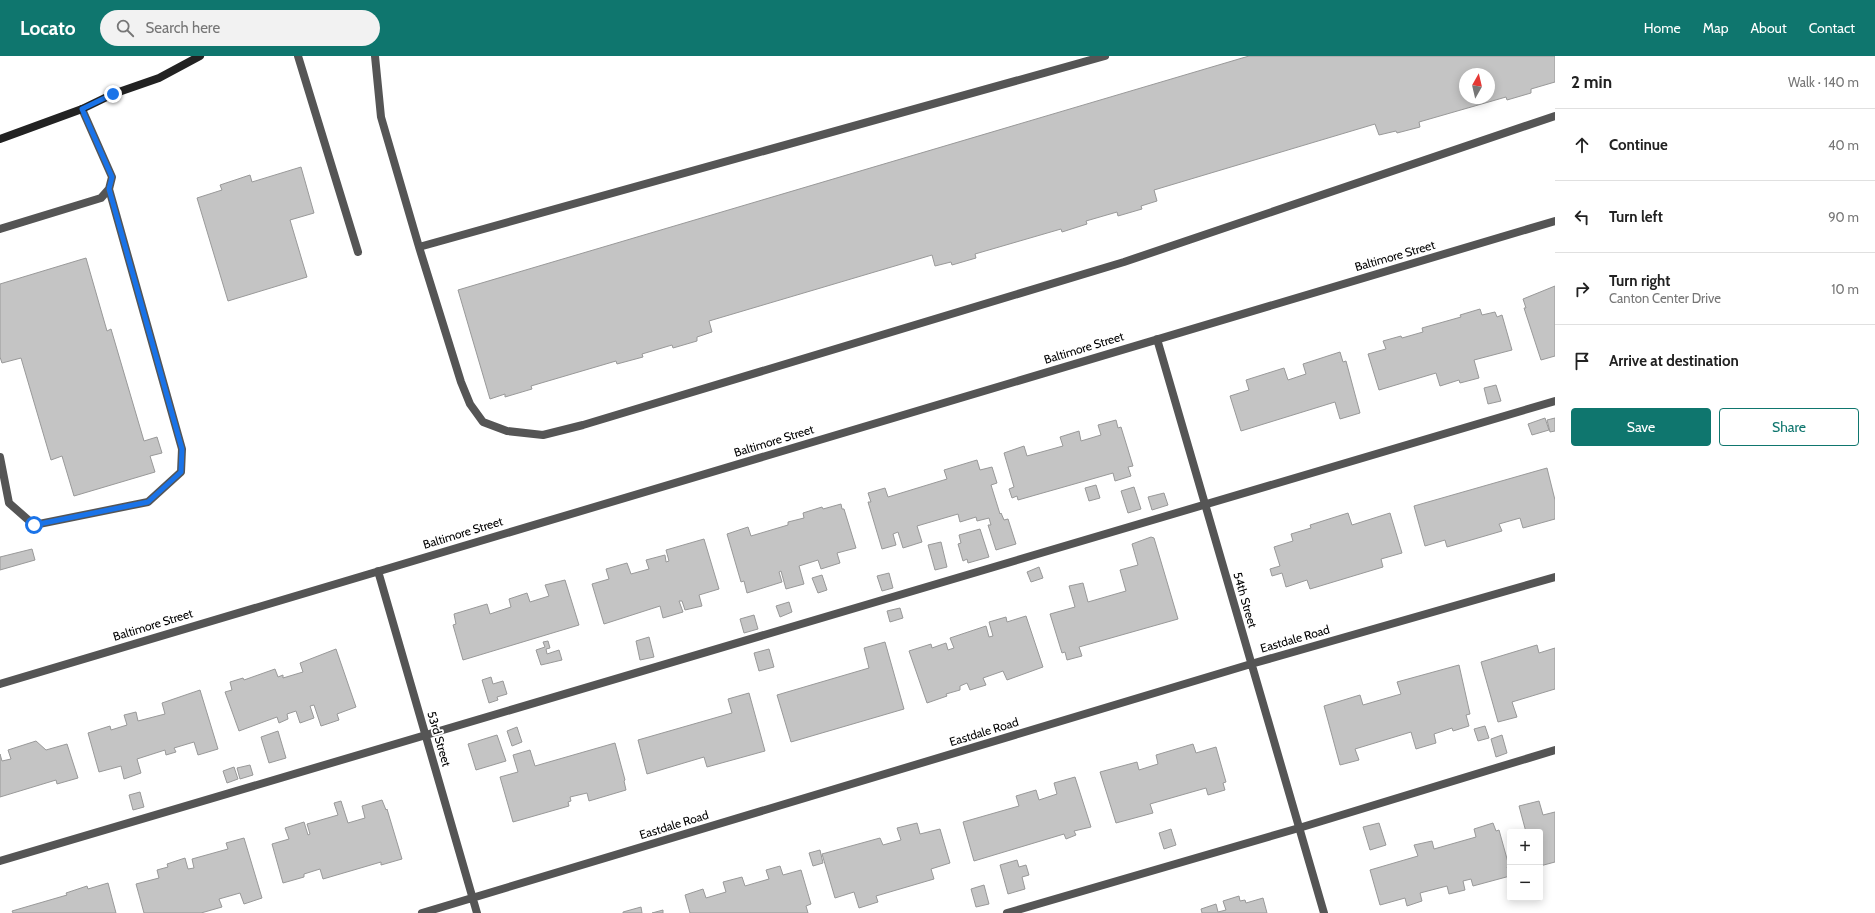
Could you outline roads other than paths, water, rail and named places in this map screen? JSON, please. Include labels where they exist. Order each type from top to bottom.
[{"type":"street","points":[[0,139],[82,109],[113,94],[159,78],[200,56]]},
{"type":"street","points":[[298,56],[358,252]]},
{"type":"street","points":[[375,56],[381,117],[418,247],[461,382],[470,404],[484,422],[507,431],[542,435],[583,425],[1124,262],[1555,116]]},
{"type":"street","points":[[418,247],[1105,56]]},
{"type":"street","points":[[0,229],[101,198],[109,189],[112,177],[82,109]]},
{"type":"street","points":[[0,457],[9,503],[34,525],[148,502],[181,472],[182,449],[109,189]]},
{"type":"street","name":"Baltimore Street","points":[[0,684],[1555,222]]},
{"type":"street","name":"54th Street","points":[[1157,339],[1324,913]]},
{"type":"street","points":[[0,861],[1555,401]]},
{"type":"street","name":"53rd Street","points":[[378,571],[478,913]]},
{"type":"street","name":"Eastdale Road","points":[[422,913],[1252,664],[1555,577]]},
{"type":"street","points":[[1007,913],[1299,828],[1555,750]]}]
